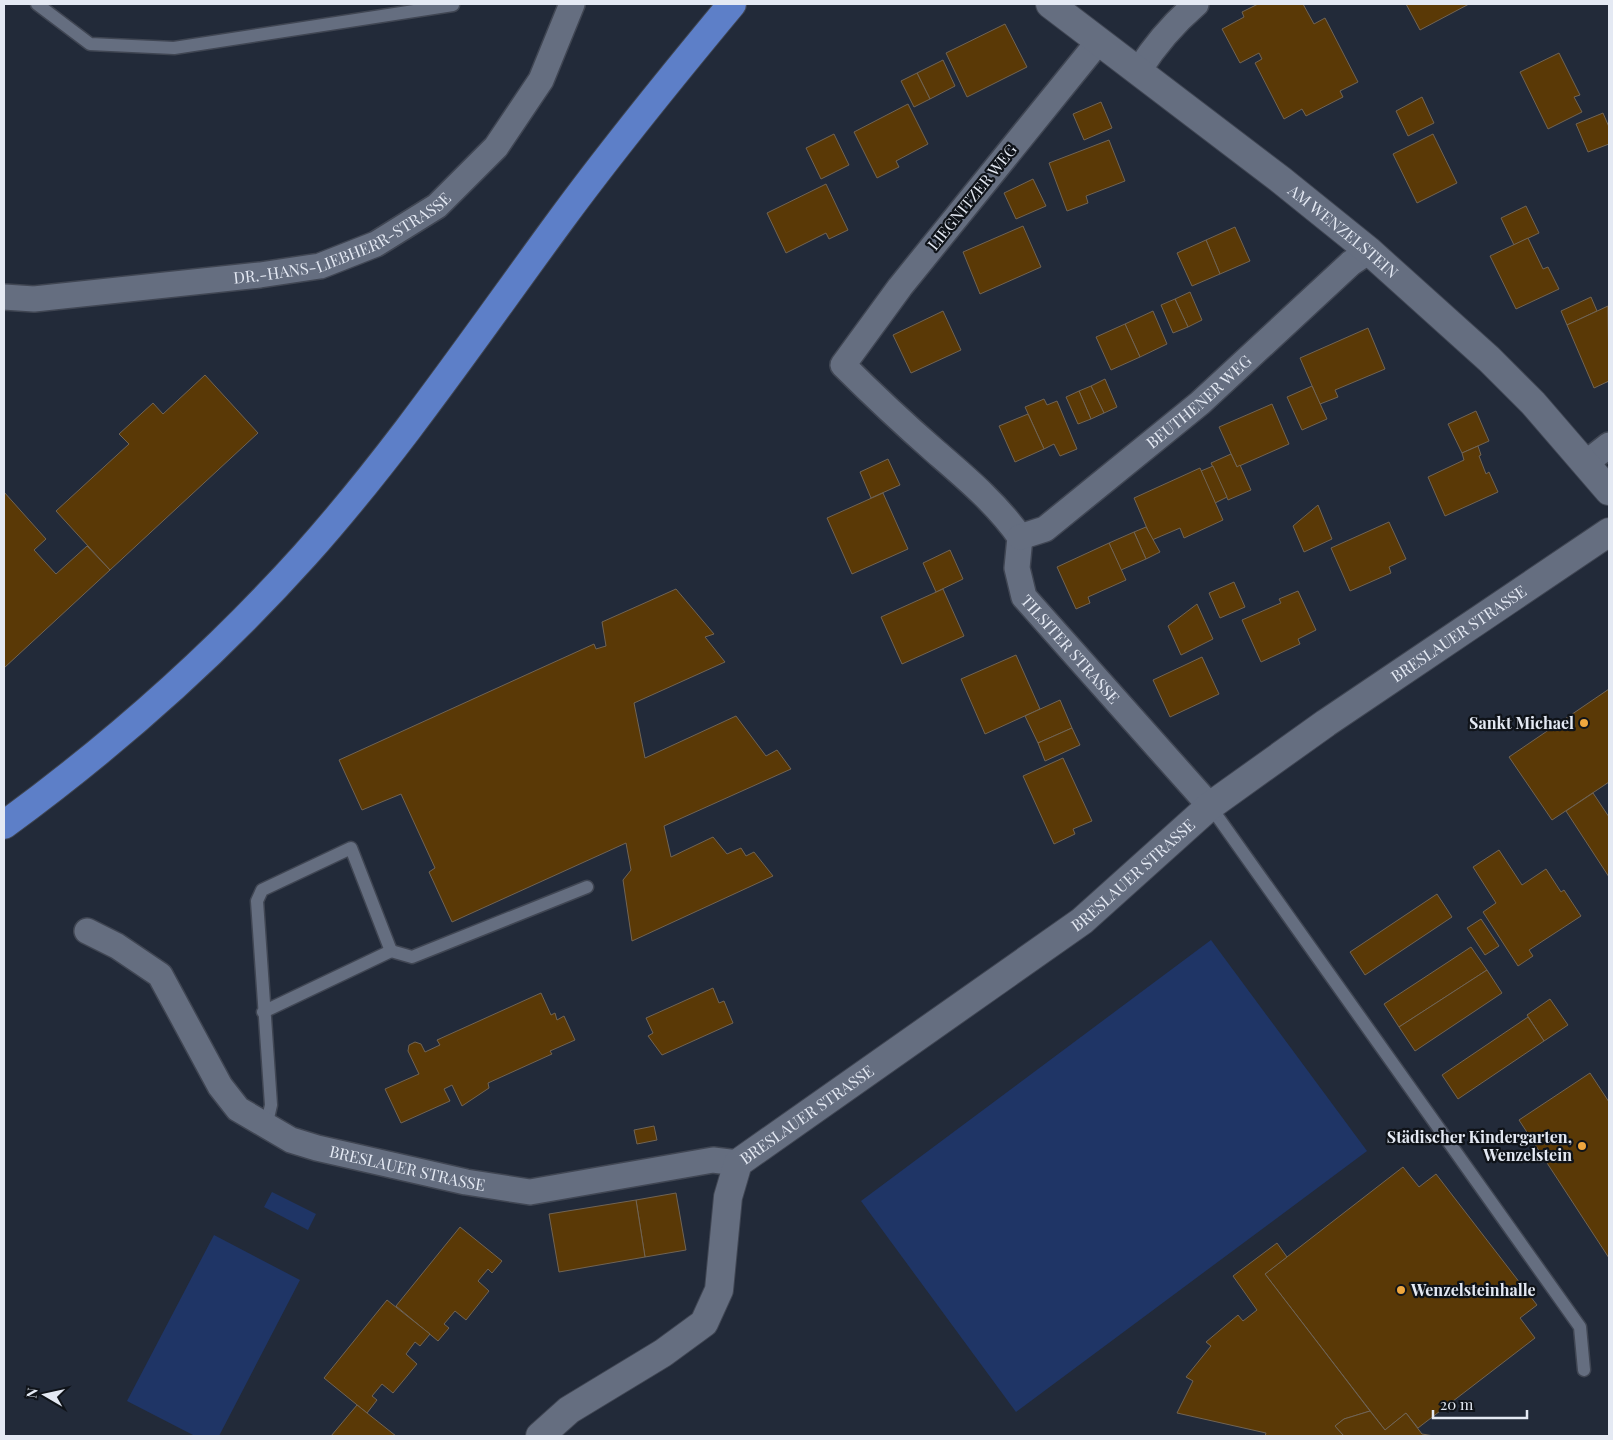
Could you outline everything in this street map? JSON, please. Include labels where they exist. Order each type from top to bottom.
[{"type":"main road","points":[[4,825],[90,759],[175,686],[236,627],[304,556],[357,494],[429,400],[626,132],[732,4]]},
{"type":"street","name":"DR.-HANS-LIEBHERR-STRASSE","points":[[4,297],[44,298],[260,275],[320,266],[376,244],[437,206],[496,147],[541,80],[572,4]]},
{"type":"street","name":"AM WENZELSTEIN","points":[[1050,4],[1139,70],[1369,251],[1489,358],[1533,402],[1609,491]]},
{"type":"street","points":[[1139,70],[1181,17],[1196,4]]},
{"type":"street","name":"LIEGNITZER WEG","points":[[1020,536],[984,494],[881,403],[843,365],[906,279],[1099,41]]},
{"type":"street","name":"BEUTHENER WEG","points":[[1020,536],[1045,529],[1200,403],[1350,263],[1369,251]]},
{"type":"street","points":[[1586,463],[1609,445]]},
{"type":"street","name":"BRESLAUER STRASSE","points":[[87,931],[117,946],[160,975],[220,1086],[238,1109],[290,1140],[317,1148],[466,1182],[530,1192],[713,1160],[738,1164],[1082,921],[1210,806],[1338,715],[1609,532]]},
{"type":"street","name":"TILSITER STRASSE","points":[[1020,536],[1017,568],[1024,597],[1210,806]]},
{"type":"street","points":[[540,1436],[569,1410],[663,1353],[704,1323],[719,1290],[728,1197],[738,1164]]},
{"type":"lane","points":[[37,4],[90,44],[174,48],[453,5]]},
{"type":"lane","name":"BRESLAUER STRASSE","points":[[1210,806],[1580,1327],[1584,1370]]},
{"type":"lane","points":[[266,1127],[271,1105],[263,1012],[257,901],[262,890],[350,848],[391,951]]},
{"type":"lane","points":[[263,1012],[391,951],[412,957],[587,887]]},
{"type":"shaded area","points":[[1211,940],[1367,1151],[1016,1412],[861,1201]]},
{"type":"shaded area","points":[[272,1192],[316,1214],[308,1230],[264,1207]]},
{"type":"shaded area","points":[[214,1235],[300,1280],[219,1436],[195,1436],[127,1401]]},
{"type":"building","points":[[1258,4],[1303,4],[1314,24],[1325,18],[1358,82],[1340,91],[1343,97],[1306,116],[1302,109],[1284,119],[1255,63],[1262,59],[1259,53],[1240,63],[1222,29],[1244,17],[1242,12]]},
{"type":"building","points":[[1406,4],[1469,4],[1420,30]]},
{"type":"building","points":[[1005,24],[1027,67],[967,97],[946,53]]},
{"type":"building","points":[[1559,53],[1580,95],[1574,97],[1582,112],[1548,129],[1520,72]]},
{"type":"building","points":[[943,60],[955,86],[930,99],[917,73]]},
{"type":"building","points":[[917,73],[930,99],[914,107],[901,81]]},
{"type":"building","points":[[1422,97],[1434,123],[1408,136],[1396,111]]},
{"type":"building","points":[[1101,102],[1112,128],[1084,140],[1073,114]]},
{"type":"building","points":[[908,104],[928,144],[896,161],[899,167],[877,178],[854,132]]},
{"type":"building","points":[[1603,113],[1609,127],[1609,144],[1588,152],[1576,124]]},
{"type":"building","points":[[834,134],[849,165],[821,179],[806,148]]},
{"type":"building","points":[[1433,134],[1457,183],[1417,203],[1393,154]]},
{"type":"building","points":[[1109,140],[1125,181],[1086,196],[1088,203],[1067,211],[1049,163]]},
{"type":"building","points":[[1033,179],[1046,206],[1016,219],[1004,193]]},
{"type":"building","points":[[826,184],[848,230],[829,239],[826,233],[786,253],[767,213]]},
{"type":"building","points":[[1526,206],[1539,233],[1514,245],[1501,218]]},
{"type":"building","points":[[1023,226],[1041,267],[980,294],[963,252]]},
{"type":"building","points":[[1235,227],[1250,261],[1220,274],[1206,240]]},
{"type":"building","points":[[1528,238],[1543,269],[1548,267],[1559,289],[1516,309],[1490,256]]},
{"type":"building","points":[[1206,240],[1220,274],[1192,286],[1177,253]]},
{"type":"building","points":[[1190,292],[1202,320],[1188,327],[1175,299]]},
{"type":"building","points":[[1591,297],[1597,311],[1567,325],[1561,311]]},
{"type":"building","points":[[1175,299],[1188,327],[1173,333],[1161,305]]},
{"type":"building","points":[[1608,306],[1609,381],[1594,388],[1567,325]]},
{"type":"building","points":[[943,311],[961,350],[911,373],[893,335]]},
{"type":"building","points":[[1153,311],[1167,344],[1140,357],[1125,324]]},
{"type":"building","points":[[1125,324],[1140,357],[1111,370],[1096,337]]},
{"type":"building","points":[[1368,328],[1385,369],[1335,390],[1338,397],[1320,404],[1300,358]]},
{"type":"building","points":[[205,375],[258,433],[110,570],[56,511],[129,444],[119,434],[153,403],[163,414]]},
{"type":"building","points":[[1105,379],[1117,407],[1104,413],[1091,386]]},
{"type":"building","points":[[1091,386],[1104,413],[1091,419],[1079,391]]},
{"type":"building","points":[[1312,386],[1327,419],[1302,430],[1287,397]]},
{"type":"building","points":[[1079,391],[1091,419],[1078,424],[1066,397]]},
{"type":"building","points":[[1044,399],[1047,405],[1057,401],[1077,449],[1060,456],[1054,444],[1044,449],[1025,407]]},
{"type":"building","points":[[1272,404],[1289,444],[1237,467],[1219,427]]},
{"type":"building","points":[[1476,411],[1489,441],[1462,453],[1448,424]]},
{"type":"building","points":[[1028,414],[1044,449],[1015,462],[999,426]]},
{"type":"building","points":[[1478,446],[1481,455],[1479,456],[1486,474],[1489,472],[1498,492],[1445,516],[1428,477],[1464,460],[1462,453]]},
{"type":"building","points":[[1231,454],[1237,467],[1240,465],[1251,490],[1228,500],[1211,463]]},
{"type":"building","points":[[888,459],[900,485],[871,498],[860,472]]},
{"type":"building","points":[[1213,466],[1227,497],[1215,503],[1201,471]]},
{"type":"building","points":[[1200,468],[1223,520],[1184,538],[1180,528],[1152,540],[1134,498]]},
{"type":"building","points":[[4,492],[46,539],[34,550],[56,574],[87,546],[110,570],[4,668]]},
{"type":"building","points":[[883,493],[908,549],[852,574],[827,518]]},
{"type":"building","points":[[1318,505],[1332,539],[1304,552],[1293,526]]},
{"type":"building","points":[[1389,522],[1406,559],[1389,567],[1391,573],[1350,591],[1331,548]]},
{"type":"building","points":[[1146,527],[1160,552],[1146,559],[1134,532]]},
{"type":"building","points":[[1134,532],[1146,559],[1121,570],[1109,543]]},
{"type":"building","points":[[1109,543],[1126,580],[1088,597],[1090,603],[1076,609],[1057,567]]},
{"type":"building","points":[[950,550],[963,579],[936,592],[923,563]]},
{"type":"building","points":[[1234,582],[1245,607],[1220,618],[1209,593]]},
{"type":"building","points":[[676,589],[714,634],[705,637],[725,662],[634,703],[645,758],[736,716],[766,756],[777,750],[791,769],[664,826],[671,857],[713,837],[727,854],[741,848],[746,856],[754,852],[773,876],[632,941],[623,880],[631,870],[626,843],[452,922],[429,872],[435,868],[401,794],[362,810],[339,760],[594,644],[596,649],[606,646],[602,622]]},
{"type":"building","points":[[943,589],[964,636],[902,664],[881,617]]},
{"type":"building","points":[[1298,591],[1316,630],[1298,639],[1300,644],[1261,662],[1242,620],[1281,603],[1279,599]]},
{"type":"building","points":[[1197,604],[1213,639],[1181,655],[1168,626]]},
{"type":"building","points":[[1016,655],[1040,709],[985,734],[961,679]]},
{"type":"building","points":[[1202,657],[1219,694],[1170,717],[1153,680]]},
{"type":"building","name":"Sankt Michael","points":[[1609,689],[1609,782],[1552,820],[1509,757]]},
{"type":"building","points":[[1060,700],[1072,728],[1038,743],[1025,716]]},
{"type":"building","points":[[1072,728],[1080,745],[1045,761],[1038,743]]},
{"type":"building","points":[[1063,758],[1092,821],[1073,829],[1075,834],[1054,844],[1023,776]]},
{"type":"building","points":[[1593,793],[1609,817],[1609,877],[1566,811]]},
{"type":"building","points":[[1499,850],[1522,885],[1546,869],[1561,892],[1564,890],[1581,916],[1529,950],[1533,956],[1518,966],[1483,912],[1496,903],[1473,867]]},
{"type":"building","points":[[1437,894],[1452,917],[1365,975],[1350,952]]},
{"type":"building","points":[[1481,919],[1499,946],[1485,955],[1467,928]]},
{"type":"building","points":[[1471,947],[1487,970],[1399,1027],[1384,1004]]},
{"type":"building","points":[[1487,970],[1502,993],[1415,1051],[1399,1027]]},
{"type":"building","points":[[713,988],[719,1003],[724,1001],[733,1023],[662,1055],[648,1036],[653,1033],[646,1018]]},
{"type":"building","points":[[541,993],[551,1015],[555,1013],[557,1020],[564,1016],[575,1040],[550,1051],[552,1054],[488,1083],[489,1088],[462,1106],[452,1085],[444,1089],[450,1101],[401,1123],[385,1089],[419,1074],[408,1051],[409,1045],[415,1042],[421,1044],[425,1052],[440,1045],[437,1040]]},
{"type":"building","points":[[1550,999],[1568,1025],[1544,1041],[1527,1015]]},
{"type":"building","points":[[1528,1017],[1544,1041],[1458,1099],[1442,1075]]},
{"type":"building","points":[[1590,1073],[1609,1102],[1609,1258],[1519,1120]]},
{"type":"building","points":[[654,1126],[657,1140],[637,1144],[634,1130]]},
{"type":"building","name":"Wenzelsteinhalle","points":[[1403,1167],[1419,1187],[1436,1174],[1537,1305],[1520,1318],[1535,1338],[1418,1428],[1406,1413],[1385,1430],[1265,1274]]},
{"type":"building","points":[[676,1193],[686,1250],[645,1257],[636,1200]]},
{"type":"building","points":[[636,1200],[645,1257],[559,1272],[549,1214]]},
{"type":"building","points":[[460,1227],[502,1261],[492,1273],[488,1269],[478,1281],[489,1291],[466,1320],[455,1311],[444,1324],[449,1328],[438,1341],[396,1306]]},
{"type":"building","points":[[1277,1243],[1287,1257],[1265,1274],[1370,1411],[1344,1419],[1335,1426],[1344,1436],[1265,1436],[1266,1433],[1177,1413],[1193,1381],[1186,1377],[1211,1346],[1206,1342],[1238,1315],[1243,1321],[1257,1310],[1233,1276]]},
{"type":"building","points":[[387,1300],[430,1334],[420,1346],[415,1342],[406,1354],[417,1364],[393,1393],[382,1384],[372,1396],[377,1400],[367,1413],[324,1378]]},
{"type":"building","points":[[357,1405],[367,1413],[396,1436],[331,1436]]},
{"type":"building","points":[[1370,1411],[1385,1430],[1406,1413],[1422,1434],[1434,1436],[1344,1436],[1335,1426],[1344,1419]]},
{"type":"place","name":"Sankt Michael","points":[[1584,723]]},
{"type":"place","name":"Städischer Kindergarten, Wenzelstein","points":[[1582,1146]]},
{"type":"place","name":"Wenzelsteinhalle","points":[[1401,1290]]}]
